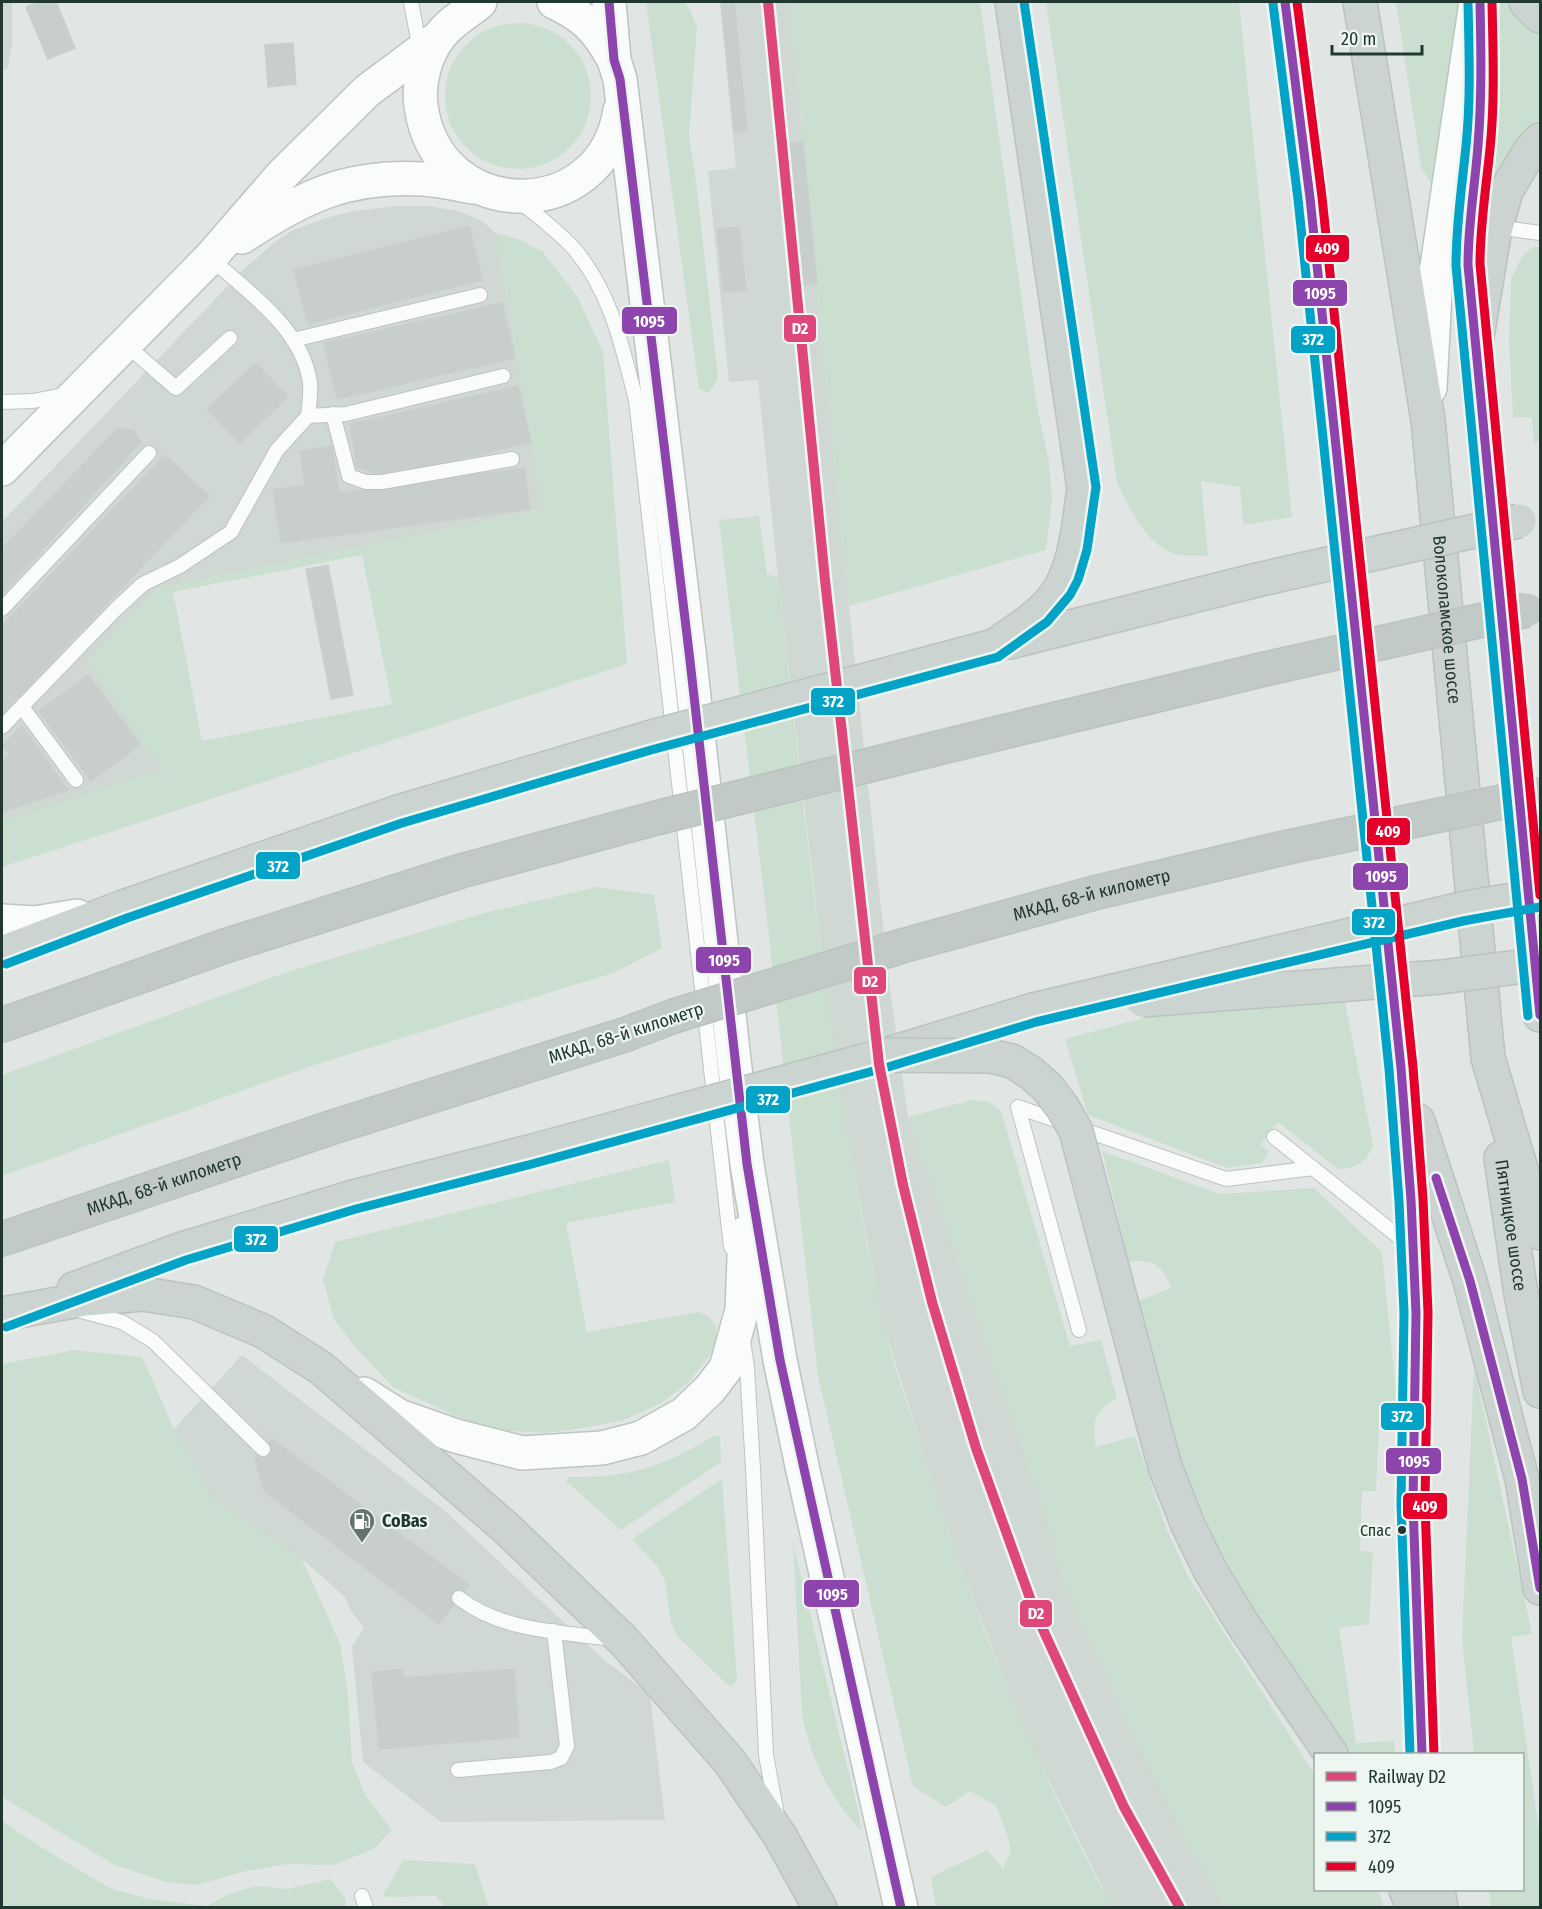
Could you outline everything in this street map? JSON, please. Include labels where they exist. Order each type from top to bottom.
[{"type":"highway","points":[[2,1025],[225,946],[450,874],[656,818],[1265,669],[1534,609]]},
{"type":"highway","name":"МКАД, 68-й километр","points":[[2,1239],[330,1128],[624,1035],[674,1016],[902,946],[1094,893],[1279,849],[1540,794]]},
{"type":"main road","points":[[554,2],[578,14],[600,34],[614,60],[620,79],[689,652],[747,1164],[780,1360],[799,1456],[901,1908]]},
{"type":"main road","points":[[609,2],[614,60]]},
{"type":"main road","points":[[994,646],[1029,623],[1054,598],[1071,564],[1084,488],[1012,2]]},
{"type":"main road","points":[[1285,2],[1310,198],[1401,1068],[1416,1313],[1413,1504],[1422,1753]]},
{"type":"main road","name":"Волоколамское шоссе","points":[[1360,2],[1428,420],[1488,1058],[1540,1233]]},
{"type":"main road","points":[[1428,420],[1436,273],[1478,2]]},
{"type":"main road","points":[[1478,2],[1482,91],[1468,231],[1468,265],[1540,1016]]},
{"type":"main road","points":[[1526,2],[1540,16]]},
{"type":"main road","points":[[2,469],[210,258],[281,176],[351,106],[367,91],[427,52],[454,21],[481,3]]},
{"type":"main road","points":[[427,52],[420,96],[424,124],[435,150],[454,172],[478,188]]},
{"type":"main road","points":[[210,258],[282,211],[310,196],[350,183],[388,178],[425,179],[515,197],[542,195],[567,186],[589,171],[606,150],[617,125],[621,99]]},
{"type":"main road","points":[[1475,349],[1496,227],[1506,191],[1530,151],[1540,140]]},
{"type":"main road","points":[[2,953],[123,907],[398,812],[648,738],[994,646],[1257,580],[1530,519]]},
{"type":"main road","points":[[5,1315],[182,1249],[353,1197],[529,1152],[885,1055],[1033,1010],[1416,919],[1540,895]]},
{"type":"main road","points":[[2,921],[35,923],[123,907]]},
{"type":"main road","points":[[1033,1010],[1441,977],[1540,963]]},
{"type":"main road","points":[[885,1055],[990,1056],[1012,1061],[1031,1073],[1048,1088],[1064,1108],[1076,1131],[1165,1467],[1188,1525],[1211,1572],[1242,1623],[1330,1753]]},
{"type":"main road","name":"Пятницкое шоссе","points":[[1488,1058],[1509,1223],[1540,1391]]},
{"type":"main road","points":[[1401,1068],[1470,1281],[1522,1479],[1540,1588]]},
{"type":"main road","points":[[5,1315],[85,1299],[143,1294],[194,1302],[263,1331],[399,1416],[456,1436],[522,1453],[602,1448],[641,1438],[684,1414],[710,1389],[726,1368],[742,1310],[747,1164]]},
{"type":"main road","points":[[321,1368],[505,1527],[622,1640],[730,1762],[780,1836],[820,1908]]},
{"type":"main road","points":[[1406,1891],[1413,1908]]},
{"type":"main road","points":[[1438,1891],[1441,1908]]},
{"type":"lane","points":[[411,2],[427,52]]},
{"type":"lane","points":[[515,197],[575,250],[596,280],[616,324],[636,400],[666,655],[721,1169],[747,1378],[766,1755],[780,1836]]},
{"type":"lane","points":[[1496,227],[1540,232]]},
{"type":"lane","points":[[2,727],[143,584],[180,566],[231,532],[277,450],[308,416],[310,384],[305,364],[293,340],[274,316],[210,258]]},
{"type":"lane","points":[[293,340],[480,295]]},
{"type":"lane","points":[[125,344],[176,388],[230,338]]},
{"type":"lane","points":[[308,416],[346,414],[503,376]]},
{"type":"lane","points":[[2,402],[33,401],[79,392]]},
{"type":"lane","points":[[333,414],[349,476],[366,482],[382,482],[512,459]]},
{"type":"lane","points":[[2,609],[149,453]]},
{"type":"lane","points":[[22,707],[76,780]]},
{"type":"lane","points":[[1079,1330],[1018,1107],[1226,1179],[1313,1168]]},
{"type":"lane","points":[[1274,1137],[1413,1248]]},
{"type":"lane","points":[[55,1304],[122,1322],[153,1341],[263,1449]]},
{"type":"lane","points":[[459,1598],[471,1607],[522,1627],[622,1640]]},
{"type":"lane","points":[[458,1770],[551,1762],[561,1758],[567,1746],[554,1631]]},
{"type":"shaded area","points":[[2,2],[14,2],[12,4],[12,44],[8,68],[2,70]]},
{"type":"shaded area","points":[[720,2],[789,2],[889,982],[908,1117],[1046,1516],[1063,1580],[1118,1702],[1182,1833],[1224,1907],[1112,1907],[1025,1733],[951,1541],[883,1323],[846,1131],[827,1001],[777,568],[758,380],[729,382],[708,171],[736,168]]},
{"type":"shaded area","points":[[397,206],[428,206],[458,211],[482,221],[496,233],[543,509],[159,588],[87,661],[164,769],[2,821],[2,522],[244,269],[275,242],[293,230],[326,218],[354,211]]},
{"type":"shaded area","points":[[242,1355],[444,1510],[603,1659],[650,1695],[665,1820],[441,1822],[363,1762],[352,1647],[364,1628],[352,1612],[345,1597],[302,1559],[212,1500],[174,1429]]},
{"type":"green space","points":[[646,2],[685,2],[697,27],[689,136],[718,378],[708,393],[699,389]]},
{"type":"green space","points":[[789,2],[980,2],[1036,401],[1049,462],[1052,500],[1046,550],[849,606]]},
{"type":"green space","points":[[1046,2],[1239,2],[1292,517],[1243,525],[1240,487],[1201,481],[1208,556],[1175,554],[1156,543],[1140,524],[1117,482]]},
{"type":"green space","points":[[1396,2],[1459,2],[1453,87],[1442,164],[1431,183],[1421,167]]},
{"type":"green space","points":[[1500,2],[1540,2],[1540,126],[1482,218],[1496,115]]},
{"type":"green space","points":[[518,23],[546,29],[569,45],[585,68],[591,96],[585,124],[569,147],[546,163],[518,169],[490,163],[467,147],[451,124],[445,96],[451,68],[467,45],[490,29]]},
{"type":"green space","points":[[496,233],[520,240],[543,252],[578,298],[603,352],[627,664],[2,867],[2,821],[163,769],[87,661],[159,588],[543,509]],"holes":[[[362,555],[392,704],[202,741],[173,592]]]},
{"type":"green space","points":[[1535,246],[1540,248],[1540,438],[1534,444],[1532,417],[1513,418],[1509,338],[1511,280],[1522,256]]},
{"type":"green space","points":[[759,516],[767,574],[778,578],[809,857],[833,1043],[847,1136],[887,1336],[900,1384],[940,1506],[982,1624],[1055,1796],[1112,1907],[936,1907],[931,1877],[987,1850],[1003,1869],[1011,1851],[996,1806],[970,1791],[946,1807],[913,1786],[818,1376],[767,919],[719,520]]},
{"type":"green space","points":[[597,887],[654,895],[662,948],[613,973],[314,1065],[2,1176],[2,1075],[287,972],[484,913]]},
{"type":"green space","points":[[1338,966],[1373,1145],[1368,1156],[1360,1163],[1338,1169],[1278,1122],[1260,1145],[1269,1151],[1262,1163],[1227,1168],[1088,1115],[1065,1039]]},
{"type":"green space","points":[[972,1100],[989,1102],[1001,1111],[1070,1346],[1101,1340],[1117,1399],[1103,1408],[1096,1418],[1094,1430],[1096,1447],[1135,1436],[1166,1528],[1188,1576],[1314,1773],[1314,1891],[1378,1891],[1384,1907],[1224,1907],[1182,1833],[1118,1702],[1063,1580],[1046,1516],[908,1117]]},
{"type":"green space","points":[[1102,1151],[1220,1194],[1314,1188],[1382,1252],[1397,1403],[1380,1403],[1376,1491],[1362,1491],[1360,1551],[1373,1552],[1369,1624],[1339,1628],[1356,1743],[1394,1741],[1395,1753],[1350,1753],[1241,1591],[1213,1536],[1172,1440],[1138,1301],[1171,1288],[1156,1265],[1145,1261],[1129,1262]]},
{"type":"green space","points":[[669,1160],[675,1202],[566,1223],[587,1332],[698,1312],[708,1316],[716,1326],[717,1342],[710,1355],[688,1383],[661,1403],[624,1420],[583,1428],[546,1433],[496,1430],[460,1418],[393,1387],[357,1349],[334,1320],[323,1279],[335,1242]]},
{"type":"green space","points":[[74,1350],[142,1357],[174,1429],[212,1500],[302,1559],[340,1644],[348,1695],[352,1763],[366,1796],[392,1830],[374,1849],[333,1865],[287,1864],[246,1871],[196,1885],[165,1882],[113,1864],[2,1797],[2,1364]]},
{"type":"green space","points":[[1474,1367],[1532,1634],[1511,1637],[1540,1837],[1540,1907],[1491,1907],[1489,1891],[1524,1891],[1524,1753],[1474,1753],[1462,1639]]},
{"type":"green space","points":[[714,1436],[720,1436],[721,1462],[621,1530],[566,1481],[569,1477],[628,1473],[645,1468],[678,1456]]},
{"type":"green space","points":[[722,1479],[737,1679],[733,1685],[728,1685],[678,1637],[671,1623],[665,1581],[658,1567],[632,1539]]},
{"type":"green space","points":[[793,1543],[861,1831],[840,1805],[823,1777],[806,1732],[802,1715]]},
{"type":"green space","points":[[2,1821],[112,1889],[150,1899],[207,1906],[244,1889],[259,1886],[287,1889],[330,1879],[345,1898],[346,1907],[2,1907]]},
{"type":"green space","points":[[403,1860],[475,1864],[489,1907],[445,1907],[436,1896],[382,1897]]},
{"type":"building","points":[[39,2],[56,2],[75,48],[48,59],[26,7]]},
{"type":"building","points":[[721,2],[734,2],[747,131],[734,133]]},
{"type":"building","points":[[293,43],[296,84],[268,87],[265,45]]},
{"type":"building","points":[[803,142],[817,283],[802,285],[788,144]]},
{"type":"building","points":[[469,226],[482,280],[308,324],[294,270]]},
{"type":"building","points":[[739,227],[746,290],[723,292],[717,229]]},
{"type":"building","points":[[502,303],[515,358],[337,399],[324,343]]},
{"type":"building","points":[[256,363],[288,397],[240,443],[207,409]]},
{"type":"building","points":[[518,386],[531,442],[386,477],[357,467],[350,424]]},
{"type":"building","points":[[117,429],[133,430],[141,442],[2,594],[2,549]]},
{"type":"building","points":[[332,446],[339,493],[524,468],[530,509],[281,543],[273,490],[305,485],[300,451]]},
{"type":"building","points":[[165,455],[209,496],[2,714],[2,626]]},
{"type":"building","points":[[328,565],[353,695],[331,699],[306,569]]},
{"type":"building","points":[[88,675],[140,745],[91,781],[39,711]]},
{"type":"building","points":[[22,726],[68,790],[2,812],[2,760],[10,755],[2,746]]},
{"type":"building","points":[[272,1439],[469,1585],[439,1624],[264,1491],[255,1459]]},
{"type":"building","points":[[402,1669],[403,1678],[514,1669],[519,1737],[379,1749],[372,1672]]},
{"type":"rail line","name":"D2","points":[[768,2],[825,580],[879,1064],[903,1185],[932,1302],[976,1448],[1035,1612],[1124,1807],[1180,1908]]},
{"type":"transit line","name":"1095","points":[[609,2],[614,60],[620,79],[689,652],[747,1164],[780,1360],[901,1908]]},
{"type":"transit line","name":"372","points":[[6,964],[127,918],[402,823],[651,750],[998,657],[1047,622],[1070,595],[1078,580],[1087,550],[1096,487],[1024,2]]},
{"type":"transit line","name":"1095","points":[[1285,2],[1310,198],[1401,1068],[1411,1200],[1416,1313],[1413,1504],[1422,1753]]},
{"type":"transit line","name":"409","points":[[1297,2],[1322,197],[1413,1067],[1423,1199],[1428,1312],[1425,1504],[1434,1753]]},
{"type":"transit line","name":"372","points":[[1468,2],[1469,110],[1456,266],[1528,1016]]},
{"type":"transit line","name":"1095","points":[[1480,2],[1480,109],[1468,265],[1540,1015]]},
{"type":"transit line","name":"409","points":[[1492,2],[1493,112],[1480,264],[1540,895]]},
{"type":"transit line","name":"372","points":[[1273,4],[1298,199],[1389,1069],[1399,1201],[1404,1313],[1401,1504],[1410,1753]]},
{"type":"transit line","name":"372","points":[[6,1327],[186,1260],[356,1209],[532,1164],[888,1067],[1036,1022],[1463,921],[1540,907]]},
{"type":"transit line","name":"1095","points":[[1436,1178],[1470,1281],[1522,1479],[1540,1588]]},
{"type":"place","name":"Спас","points":[[1402,1530]]},
{"type":"place","name":"CoBas","points":[[362,1544]]}]
